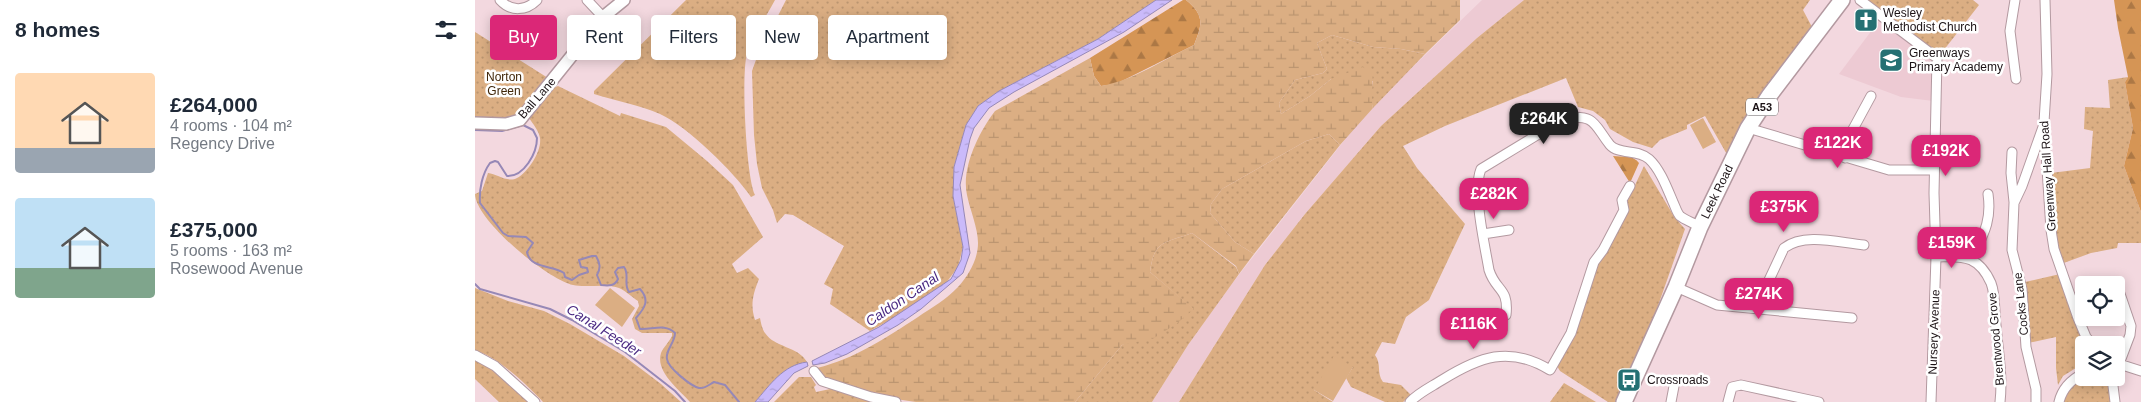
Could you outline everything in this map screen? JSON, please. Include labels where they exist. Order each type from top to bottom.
[{"type":"highway","name":"Leek Road","points":[[1624,402],[1676,287],[1700,227],[1748,128],[1769,96],[1842,0]]},
{"type":"street","points":[[501,0],[505,5],[519,9],[530,7],[537,0]]},
{"type":"street","points":[[587,0],[600,15]]},
{"type":"street","name":"Ball Lane","points":[[607,15],[625,0]]},
{"type":"street","name":"Nursery Avenue","points":[[1860,0],[1937,58],[1934,170],[1936,257],[1931,402]]},
{"type":"street","points":[[2015,0],[2010,31],[2016,79]]},
{"type":"street","name":"Greenway Hall Road","points":[[2045,0],[2047,74],[2045,122],[2051,230],[2055,249],[2086,336]]},
{"type":"street","name":"Ball Lane","points":[[475,123],[506,124],[520,120],[569,60]]},
{"type":"street","points":[[1845,158],[1853,131],[1871,96]]},
{"type":"street","points":[[1507,315],[1508,302],[1503,292],[1491,278],[1483,234],[1478,176],[1481,170],[1565,118],[1581,116],[1600,128],[1611,146],[1617,149],[1641,153],[1650,160],[1665,183],[1679,216],[1700,227]]},
{"type":"street","name":"Cocks Lane","points":[[2035,402],[2036,389],[2026,347],[2022,289],[2012,255],[2014,203],[2023,186],[2045,122]]},
{"type":"street","points":[[1748,128],[1889,170],[1934,170]]},
{"type":"street","points":[[2012,152],[2011,173],[2014,203]]},
{"type":"street","points":[[1410,402],[1467,364],[1489,358],[1513,356],[1534,360],[1549,370],[1571,333],[1594,262],[1603,250],[1624,210],[1622,200],[1630,186]]},
{"type":"street","points":[[1936,257],[1957,257],[1971,260],[1988,224],[1990,211],[1988,194]]},
{"type":"street","points":[[1483,234],[1509,230]]},
{"type":"street","points":[[1757,308],[1784,248],[1789,244],[1806,240],[1864,245]]},
{"type":"street","name":"Brentwood Grove","points":[[1971,260],[1983,270],[1991,283],[1995,300],[2001,388],[2000,402]]},
{"type":"street","points":[[1676,287],[1717,304],[1852,318]]},
{"type":"street","points":[[2125,310],[2131,326],[2130,335],[2125,347]]},
{"type":"street","points":[[475,355],[495,366],[535,402]]},
{"type":"street","points":[[2125,365],[2141,371]]},
{"type":"street","points":[[814,371],[822,381],[871,397],[896,402]]},
{"type":"street","points":[[2059,402],[2061,394],[2075,378]]},
{"type":"street","points":[[1671,402],[1675,381]]},
{"type":"street","points":[[1727,402],[1732,387],[1741,384],[1819,402]]},
{"type":"street","points":[[2113,386],[2115,402]]},
{"type":"shaded area","points":[[1482,0],[1524,0],[1477,38],[1381,126],[1305,214],[1265,265],[1179,402],[1152,402],[1188,345],[1231,285],[1354,128],[1396,83]]},
{"type":"shaded area","name":"Greenways Primary Academy","points":[[1881,18],[1932,57],[1934,64],[1933,101],[1901,97],[1839,74]]},
{"type":"green space","points":[[686,0],[775,0],[767,15],[746,15],[744,82],[747,147],[755,195],[751,197],[733,175],[709,151],[671,120],[644,108],[594,94],[594,91],[625,60],[641,60],[641,45],[651,35],[651,60],[736,60],[736,15],[671,15]]},
{"type":"green space","points":[[786,0],[1156,0],[1098,39],[999,91],[978,106],[966,125],[954,167],[953,196],[963,247],[958,267],[946,283],[901,314],[870,331],[830,304],[833,289],[824,284],[844,246],[793,215],[785,214],[777,223],[762,188],[754,135],[752,71],[756,60],[818,60],[818,15],[778,15]]},
{"type":"green space","points":[[1183,0],[1192,5],[1199,15],[1199,31],[1194,45],[1116,84],[1101,86],[1094,76],[1090,58]]},
{"type":"green space","points":[[1186,0],[1460,0],[1460,20],[1425,54],[1401,49],[1373,47],[1332,35],[1317,43],[1327,69],[1323,73],[1295,80],[1279,103],[1281,114],[1310,96],[1331,79],[1363,67],[1372,73],[1373,108],[1340,145],[1329,134],[1306,141],[1222,189],[1211,204],[1210,213],[1235,242],[1254,254],[1239,274],[1236,266],[1192,233],[1162,244],[1154,254],[1150,272],[1194,309],[1176,324],[1154,338],[1122,345],[1075,402],[916,402],[888,398],[823,377],[817,368],[844,359],[894,333],[949,295],[969,273],[978,249],[978,237],[967,195],[967,173],[973,151],[983,129],[995,111],[1090,58],[1094,76],[1101,86],[1126,79],[1194,45],[1199,31],[1200,20],[1196,10]]},
{"type":"green space","points":[[1524,0],[1810,0],[1803,10],[1812,27],[1762,94],[1729,158],[1705,116],[1687,125],[1687,129],[1660,140],[1652,148],[1633,142],[1610,129],[1605,120],[1593,111],[1578,107],[1566,78],[1445,126],[1403,146],[1417,168],[1465,224],[1429,300],[1406,317],[1395,344],[1382,342],[1375,355],[1383,382],[1401,385],[1411,395],[1403,402],[1385,402],[1351,387],[1346,378],[1353,367],[1314,390],[1333,402],[1179,402],[1265,265],[1305,214],[1381,126],[1477,38]]},
{"type":"green space","name":"Greenways Primary Academy","points":[[1866,0],[1973,0],[1979,5],[1940,55]]},
{"type":"green space","points":[[2114,0],[2141,0],[2141,212],[2124,166],[2133,128],[2125,82],[2128,77]]},
{"type":"green space","name":"Norton Green","points":[[475,32],[490,41],[490,60],[519,60],[548,78],[513,118],[475,119]]},
{"type":"green space","points":[[1332,35],[1373,47],[1401,49],[1425,54],[1373,108],[1370,97],[1373,81],[1331,79],[1310,96],[1281,114],[1279,103],[1295,80],[1323,73],[1327,69],[1317,43]]},
{"type":"green space","points":[[2128,77],[2125,82],[2133,128],[2124,166],[2141,212],[2141,243],[2118,243],[2117,248],[2091,253],[2061,264],[2056,244],[2051,173],[2090,168],[2093,131],[2084,129],[2085,107],[2110,108],[2108,80]]},
{"type":"green space","points":[[558,86],[620,116],[621,113],[666,127],[733,185],[763,237],[732,264],[737,273],[748,268],[759,279],[753,300],[755,320],[760,318],[763,330],[769,338],[798,353],[807,362],[792,367],[785,372],[755,402],[690,402],[669,380],[660,360],[661,353],[672,333],[642,333],[635,329],[632,319],[639,306],[638,301],[619,288],[573,285],[547,272],[531,261],[500,233],[487,219],[478,205],[475,194],[482,191],[488,173],[506,179],[514,179],[526,171],[533,161],[539,149],[540,138],[529,118],[551,89]]},
{"type":"green space","points":[[1703,118],[1716,142],[1703,149],[1690,125]]},
{"type":"green space","points":[[1329,134],[1340,145],[1254,254],[1235,242],[1210,213],[1211,204],[1222,189],[1306,141]]},
{"type":"green space","points":[[1613,156],[1631,158],[1639,163],[1630,183]]},
{"type":"green space","points":[[1644,166],[1675,218],[1685,229],[1647,337],[1617,402],[1608,402],[1560,371],[1557,366],[1595,263],[1626,212],[1628,200]]},
{"type":"green space","points":[[1192,233],[1236,267],[1239,274],[1188,345],[1152,402],[1075,402],[1122,345],[1193,309],[1150,272],[1154,254],[1162,244]]},
{"type":"green space","points":[[2060,274],[2075,311],[2075,326],[2081,326],[2085,336],[2075,336],[2075,369],[2063,376],[2058,385],[2056,337],[2028,343],[2025,282]]},
{"type":"green space","points":[[475,288],[508,301],[544,311],[570,324],[624,356],[681,402],[543,402],[502,364],[483,353],[475,351]]},
{"type":"green space","points":[[610,288],[635,308],[622,327],[595,305]]},
{"type":"green space","points":[[1334,356],[1353,367],[1333,401],[1314,390]]},
{"type":"green space","points":[[475,358],[509,382],[531,402],[499,402],[475,379]]},
{"type":"green space","points":[[799,377],[811,377],[816,385],[814,387],[816,392],[835,388],[883,402],[774,402]]},
{"type":"green space","points":[[1564,383],[1596,402],[1550,402]]},
{"type":"green space","points":[[2075,385],[2110,386],[2111,402],[2061,402],[2069,389]]},
{"type":"water","points":[[1156,0],[1172,0],[1124,32],[1014,92],[989,108],[974,128],[960,185],[970,253],[963,273],[921,309],[898,325],[847,354],[825,363],[813,365],[812,361],[879,327],[951,279],[961,260],[963,247],[953,196],[954,167],[966,125],[978,106],[999,91],[1098,39]]},
{"type":"water","points":[[807,362],[808,366],[794,373],[768,402],[755,402],[784,371]]},
{"type":"waterway","points":[[475,130],[502,131],[523,125],[533,130],[537,138],[532,157],[519,173],[507,176],[498,162],[495,161],[490,163],[483,177],[480,203],[503,233],[508,236],[526,237],[533,243],[527,252],[532,261],[542,266],[559,270],[564,273],[565,277],[572,280],[588,272],[587,268],[581,267],[579,260],[592,256],[596,256],[599,263],[597,275],[601,285],[615,283],[618,279],[615,272],[618,268],[624,267],[626,270],[627,289],[629,292],[640,289],[646,300],[642,311],[636,318],[640,329],[667,328],[675,333],[667,356],[668,363],[675,372],[695,387],[705,387],[714,382],[725,385],[739,402]]},
{"type":"waterway","name":"Canal Feeder","points":[[475,284],[480,289],[550,309],[572,320],[625,352],[675,391],[685,402]]},
{"type":"place","name":"Wesley Methodist Church","points":[[1866,20]]},
{"type":"place","name":"Greenways Primary Academy","points":[[1891,60]]},
{"type":"place","name":"Crossroads","points":[[1629,380]]},
{"type":"water label","name":"Caldon Canal","points":[[902,299]]}]
